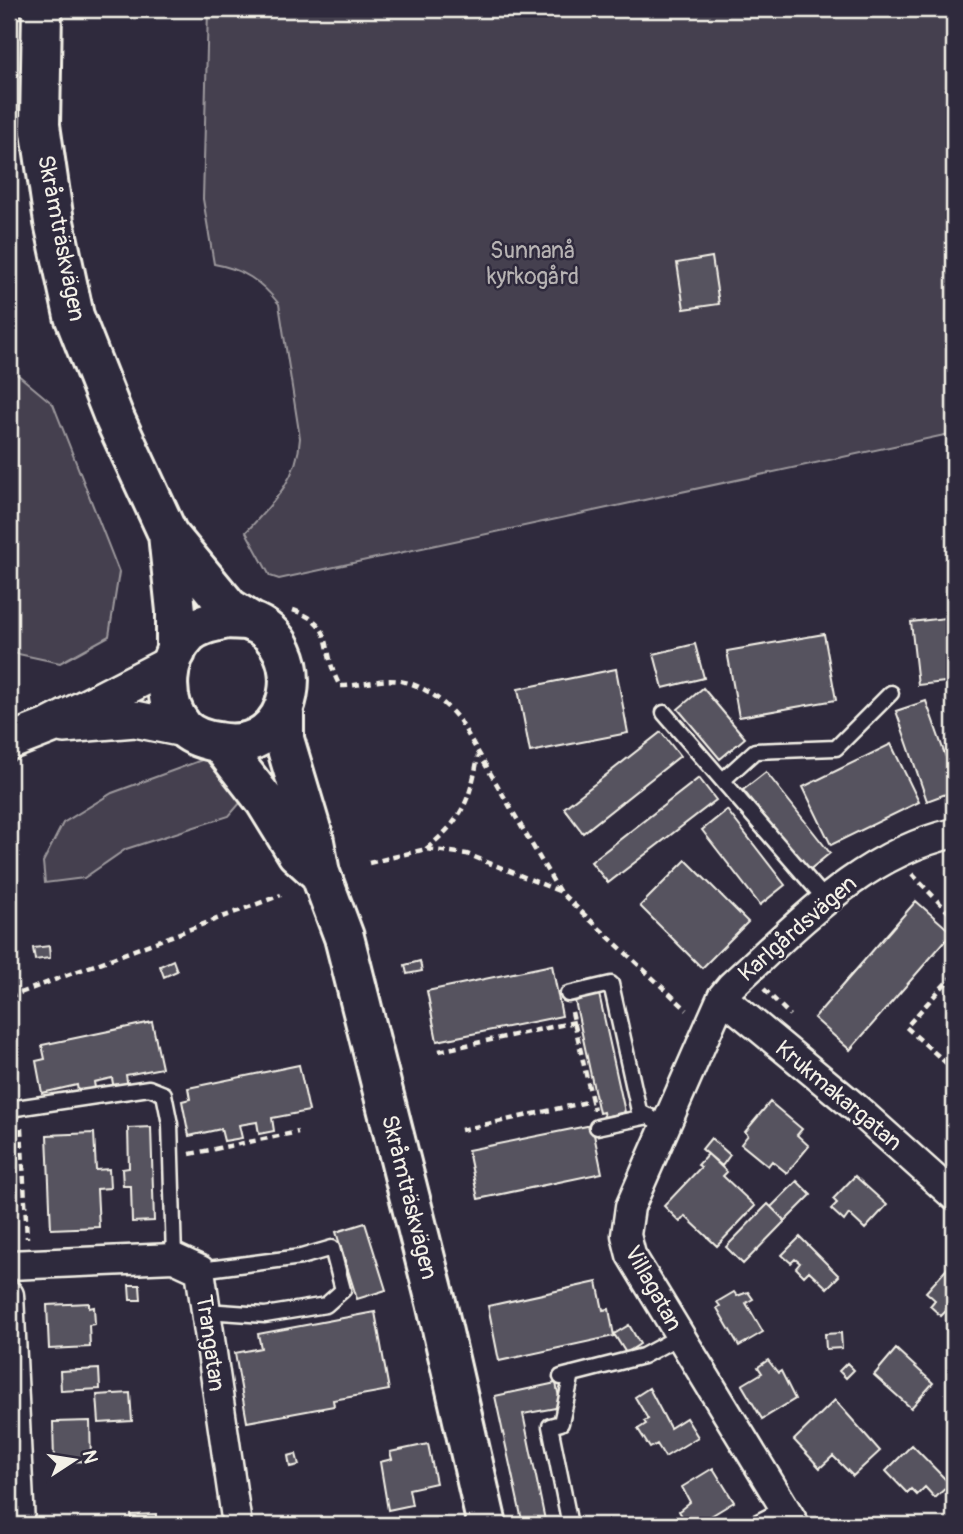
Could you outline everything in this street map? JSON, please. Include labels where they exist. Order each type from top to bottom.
[{"type":"main road","name":"Skråmträskvägen","points":[[42,9],[40,125],[54,222],[74,316],[113,415],[168,534],[229,608],[250,621]]},
{"type":"main road","name":"Skråmträskvägen","points":[[168,534],[174,589],[173,658]]},
{"type":"main road","points":[[228,619],[250,621],[270,636],[284,654],[289,676],[284,713],[271,729],[251,740],[202,736],[172,709],[168,686],[173,658],[188,634],[204,624],[228,619]]},
{"type":"main road","name":"Skråmträskvägen","points":[[284,713],[284,739],[313,836],[320,873],[344,937],[436,1302],[487,1525]]},
{"type":"main road","name":"Skråmträskvägen","points":[[202,736],[265,801],[297,853],[320,873]]},
{"type":"street","points":[[9,742],[50,726],[173,658]]},
{"type":"street","points":[[50,726],[135,719],[202,736]]},
{"type":"street","name":"Karlgårdsvägen","points":[[722,997],[780,940],[859,873],[932,838],[954,833]]},
{"type":"street","name":"Villagatan","points":[[722,997],[708,1030],[657,1121],[630,1208],[626,1235],[631,1255],[790,1517]]},
{"type":"street","name":"Krukmakargatan","points":[[722,997],[844,1097],[954,1196]]},
{"type":"street","name":"Trangatan","points":[[9,1265],[174,1258],[200,1270],[237,1525]]},
{"type":"street","points":[[9,1294],[20,1525]]},
{"type":"lane","points":[[723,780],[755,751],[836,748],[891,693]]},
{"type":"lane","points":[[664,713],[826,900]]},
{"type":"lane","points":[[568,994],[611,984],[639,1111],[657,1121]]},
{"type":"lane","points":[[9,1113],[16,1108],[149,1088],[163,1094],[170,1124],[174,1258]]},
{"type":"lane","points":[[597,1127],[657,1121]]},
{"type":"lane","points":[[200,1270],[301,1257],[332,1248],[343,1290],[326,1305],[265,1315],[206,1311]]},
{"type":"lane","points":[[570,1525],[550,1426],[561,1423],[566,1375],[643,1356],[680,1336]]},
{"type":"lane","points":[[752,1525],[790,1517]]},
{"type":"path","points":[[285,607],[312,617],[324,631],[329,667],[340,685],[358,686],[380,680],[403,681],[424,688],[446,703],[460,721],[559,891],[708,1030]]},
{"type":"path","points":[[425,849],[449,830],[466,806],[478,756]]},
{"type":"path","points":[[369,863],[425,849],[467,854],[559,891]]},
{"type":"path","points":[[895,856],[954,918]]},
{"type":"path","points":[[9,997],[281,895]]},
{"type":"path","points":[[954,974],[906,1027],[954,1070]]},
{"type":"path","points":[[568,994],[597,1127]]},
{"type":"path","points":[[439,1051],[575,1022]]},
{"type":"path","points":[[461,1130],[592,1101]]},
{"type":"path","points":[[172,1158],[298,1132]]},
{"type":"green space","name":"Sunnanå kyrkogård","points":[[208,9],[954,9],[954,433],[279,579],[270,576],[246,532],[289,478],[295,466],[300,438],[279,304],[251,277],[214,264],[203,199]]},
{"type":"green space","points":[[17,374],[53,404],[119,572],[109,636],[60,663],[9,652],[9,378]]},
{"type":"green space","points":[[218,754],[247,795],[229,816],[126,849],[84,878],[45,883],[43,862],[63,823],[112,793]]},
{"type":"building","points":[[712,257],[719,304],[684,309],[677,263]]},
{"type":"building","points":[[954,617],[954,681],[918,685],[911,622]]},
{"type":"building","points":[[824,634],[836,700],[739,717],[727,651]]},
{"type":"building","points":[[695,644],[704,678],[663,688],[654,654]]},
{"type":"building","points":[[616,669],[628,733],[530,752],[518,689]]},
{"type":"building","points":[[703,688],[745,738],[720,759],[678,709]]},
{"type":"building","points":[[926,701],[954,780],[954,791],[927,801],[896,711]]},
{"type":"building","points":[[661,732],[680,756],[583,833],[564,808]]},
{"type":"building","points":[[891,744],[919,802],[831,845],[803,787]]},
{"type":"building","points":[[766,772],[830,853],[808,871],[743,790]]},
{"type":"building","points":[[699,778],[716,800],[608,883],[591,862]]},
{"type":"building","points":[[727,810],[785,885],[760,905],[702,830]]},
{"type":"building","points":[[686,860],[748,922],[702,968],[640,906]]},
{"type":"building","points":[[916,901],[952,933],[850,1050],[814,1018]]},
{"type":"building","points":[[49,946],[50,958],[35,960],[33,948]]},
{"type":"building","points":[[173,960],[177,971],[164,977],[160,966]]},
{"type":"building","points":[[420,961],[422,971],[407,974],[405,965]]},
{"type":"building","points":[[552,965],[562,1016],[437,1041],[427,991]]},
{"type":"building","points":[[599,994],[625,1112],[604,1117],[603,1112],[599,1113],[575,1001]]},
{"type":"building","points":[[152,1022],[162,1068],[126,1075],[128,1087],[114,1090],[112,1078],[94,1082],[96,1093],[79,1097],[77,1085],[42,1093],[36,1061],[45,1059],[42,1045]]},
{"type":"building","points":[[299,1065],[309,1111],[272,1118],[274,1131],[259,1134],[257,1122],[239,1125],[242,1138],[224,1141],[221,1129],[189,1136],[182,1101],[190,1099],[188,1088]]},
{"type":"building","points":[[770,1102],[802,1129],[797,1135],[809,1146],[787,1173],[772,1161],[768,1166],[741,1144],[748,1135],[745,1132]]},
{"type":"building","points":[[592,1125],[602,1173],[478,1199],[468,1150]]},
{"type":"building","points":[[151,1127],[154,1221],[132,1222],[131,1186],[123,1186],[122,1169],[129,1168],[128,1128]]},
{"type":"building","points":[[94,1133],[96,1170],[109,1169],[110,1188],[97,1189],[99,1227],[51,1229],[47,1135]]},
{"type":"building","points":[[711,1138],[730,1155],[722,1166],[702,1149]]},
{"type":"building","points":[[708,1154],[727,1172],[723,1176],[755,1206],[717,1246],[685,1216],[680,1222],[664,1206],[701,1167],[698,1165]]},
{"type":"building","points":[[855,1176],[887,1205],[865,1229],[849,1214],[844,1221],[831,1209],[837,1203],[833,1199]]},
{"type":"building","points":[[797,1181],[811,1195],[785,1221],[771,1207]]},
{"type":"building","points":[[768,1204],[785,1221],[743,1264],[726,1247]]},
{"type":"building","points":[[365,1223],[386,1290],[357,1299],[336,1232]]},
{"type":"building","points":[[800,1237],[839,1276],[827,1288],[809,1271],[804,1276],[796,1268],[800,1263],[795,1259],[791,1263],[782,1255]]},
{"type":"building","points":[[953,1262],[954,1317],[947,1310],[941,1316],[930,1306],[935,1300],[926,1292]]},
{"type":"building","points":[[597,1282],[603,1310],[609,1309],[614,1336],[499,1361],[488,1306]]},
{"type":"building","points":[[129,1285],[140,1285],[141,1300],[130,1300]]},
{"type":"building","points":[[734,1292],[737,1296],[748,1292],[753,1299],[746,1303],[763,1332],[739,1346],[717,1308],[720,1306],[717,1302]]},
{"type":"building","points":[[89,1303],[89,1308],[94,1307],[95,1324],[89,1325],[90,1347],[49,1349],[47,1305]]},
{"type":"building","points":[[375,1312],[389,1390],[333,1400],[334,1406],[247,1422],[235,1353],[261,1348],[258,1334]]},
{"type":"building","points":[[629,1325],[640,1344],[626,1353],[614,1334]]},
{"type":"building","points":[[841,1333],[842,1348],[826,1349],[825,1334]]},
{"type":"building","points":[[896,1349],[933,1383],[911,1408],[874,1375]]},
{"type":"building","points":[[768,1360],[778,1373],[781,1371],[795,1399],[762,1419],[742,1385],[762,1373],[758,1367]]},
{"type":"building","points":[[847,1363],[854,1370],[846,1378],[839,1371]]},
{"type":"building","points":[[99,1369],[100,1389],[61,1391],[60,1371]]},
{"type":"building","points":[[556,1383],[561,1407],[523,1414],[546,1525],[523,1525],[495,1396]]},
{"type":"building","points":[[649,1388],[670,1428],[686,1418],[698,1437],[665,1457],[657,1444],[650,1448],[638,1429],[646,1424],[644,1421],[648,1419],[635,1397]]},
{"type":"building","points":[[130,1393],[132,1421],[99,1423],[97,1395]]},
{"type":"building","points":[[835,1400],[880,1451],[853,1476],[833,1456],[820,1468],[794,1440]]},
{"type":"building","points":[[90,1421],[91,1461],[54,1462],[53,1422]]},
{"type":"building","points":[[428,1444],[436,1483],[409,1489],[412,1505],[388,1510],[380,1462],[392,1459],[390,1452]]},
{"type":"building","points":[[912,1445],[950,1484],[935,1498],[925,1487],[917,1495],[911,1489],[907,1493],[886,1471]]},
{"type":"building","points":[[296,1454],[299,1465],[290,1467],[288,1456]]},
{"type":"building","points":[[713,1468],[734,1502],[696,1525],[687,1525],[679,1511],[690,1502],[682,1487]]},
{"type":"building","points":[[954,1496],[954,1509],[947,1501]]},
{"type":"building","points":[[156,1514],[156,1525],[131,1525],[131,1515]]}]
